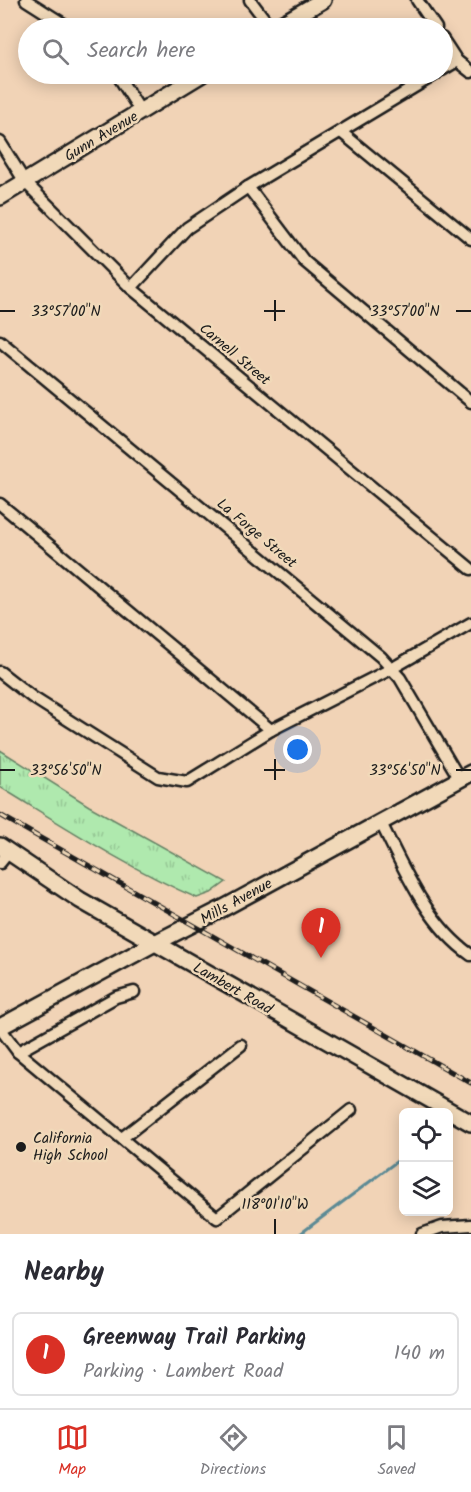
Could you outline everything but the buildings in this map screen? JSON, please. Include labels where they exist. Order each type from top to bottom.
[{"type":"main road","points":[[292,18],[323,0]]},
{"type":"main road","name":"Gunn Avenue","points":[[0,197],[186,84]]},
{"type":"main road","name":"Mills Avenue","points":[[0,1028],[381,823],[465,775]]},
{"type":"main road","name":"Lambert Road","points":[[3,854],[471,1123]]},
{"type":"street","points":[[26,0],[54,18]]},
{"type":"street","points":[[250,0],[264,18]]},
{"type":"street","points":[[417,0],[429,18]]},
{"type":"street","points":[[453,55],[471,72]]},
{"type":"street","points":[[453,63],[457,61]]},
{"type":"street","points":[[123,84],[141,112]]},
{"type":"street","points":[[131,288],[187,228],[248,187],[420,84]]},
{"type":"street","points":[[341,132],[471,239]]},
{"type":"street","name":"Carnell Street","points":[[0,142],[25,182],[131,288],[471,569]]},
{"type":"street","points":[[248,187],[304,261],[471,402]]},
{"type":"street","name":"La Forge Street","points":[[0,341],[366,643],[400,678],[465,775]]},
{"type":"street","points":[[0,504],[272,730]]},
{"type":"street","points":[[0,672],[32,697],[158,777],[186,782],[272,730],[391,669],[471,623]]},
{"type":"street","points":[[381,823],[414,888],[444,929],[471,955]]},
{"type":"street","points":[[18,1052],[116,997],[134,992]]},
{"type":"street","points":[[0,1028],[18,1052],[217,1218],[351,1110]]},
{"type":"street","points":[[123,1138],[241,1045]]},
{"type":"street","points":[[422,1234],[442,1227],[471,1225]]},
{"type":"green space","points":[[0,750],[89,806],[226,882],[211,893],[197,898],[97,846],[0,787]]},
{"type":"waterway","points":[[300,1234],[399,1160]]},
{"type":"railway","points":[[0,815],[471,1083]]},
{"type":"place","name":"Greenway Trail Parking","points":[[321,958]]},
{"type":"place","name":"California High School","points":[[21,1147]]}]
